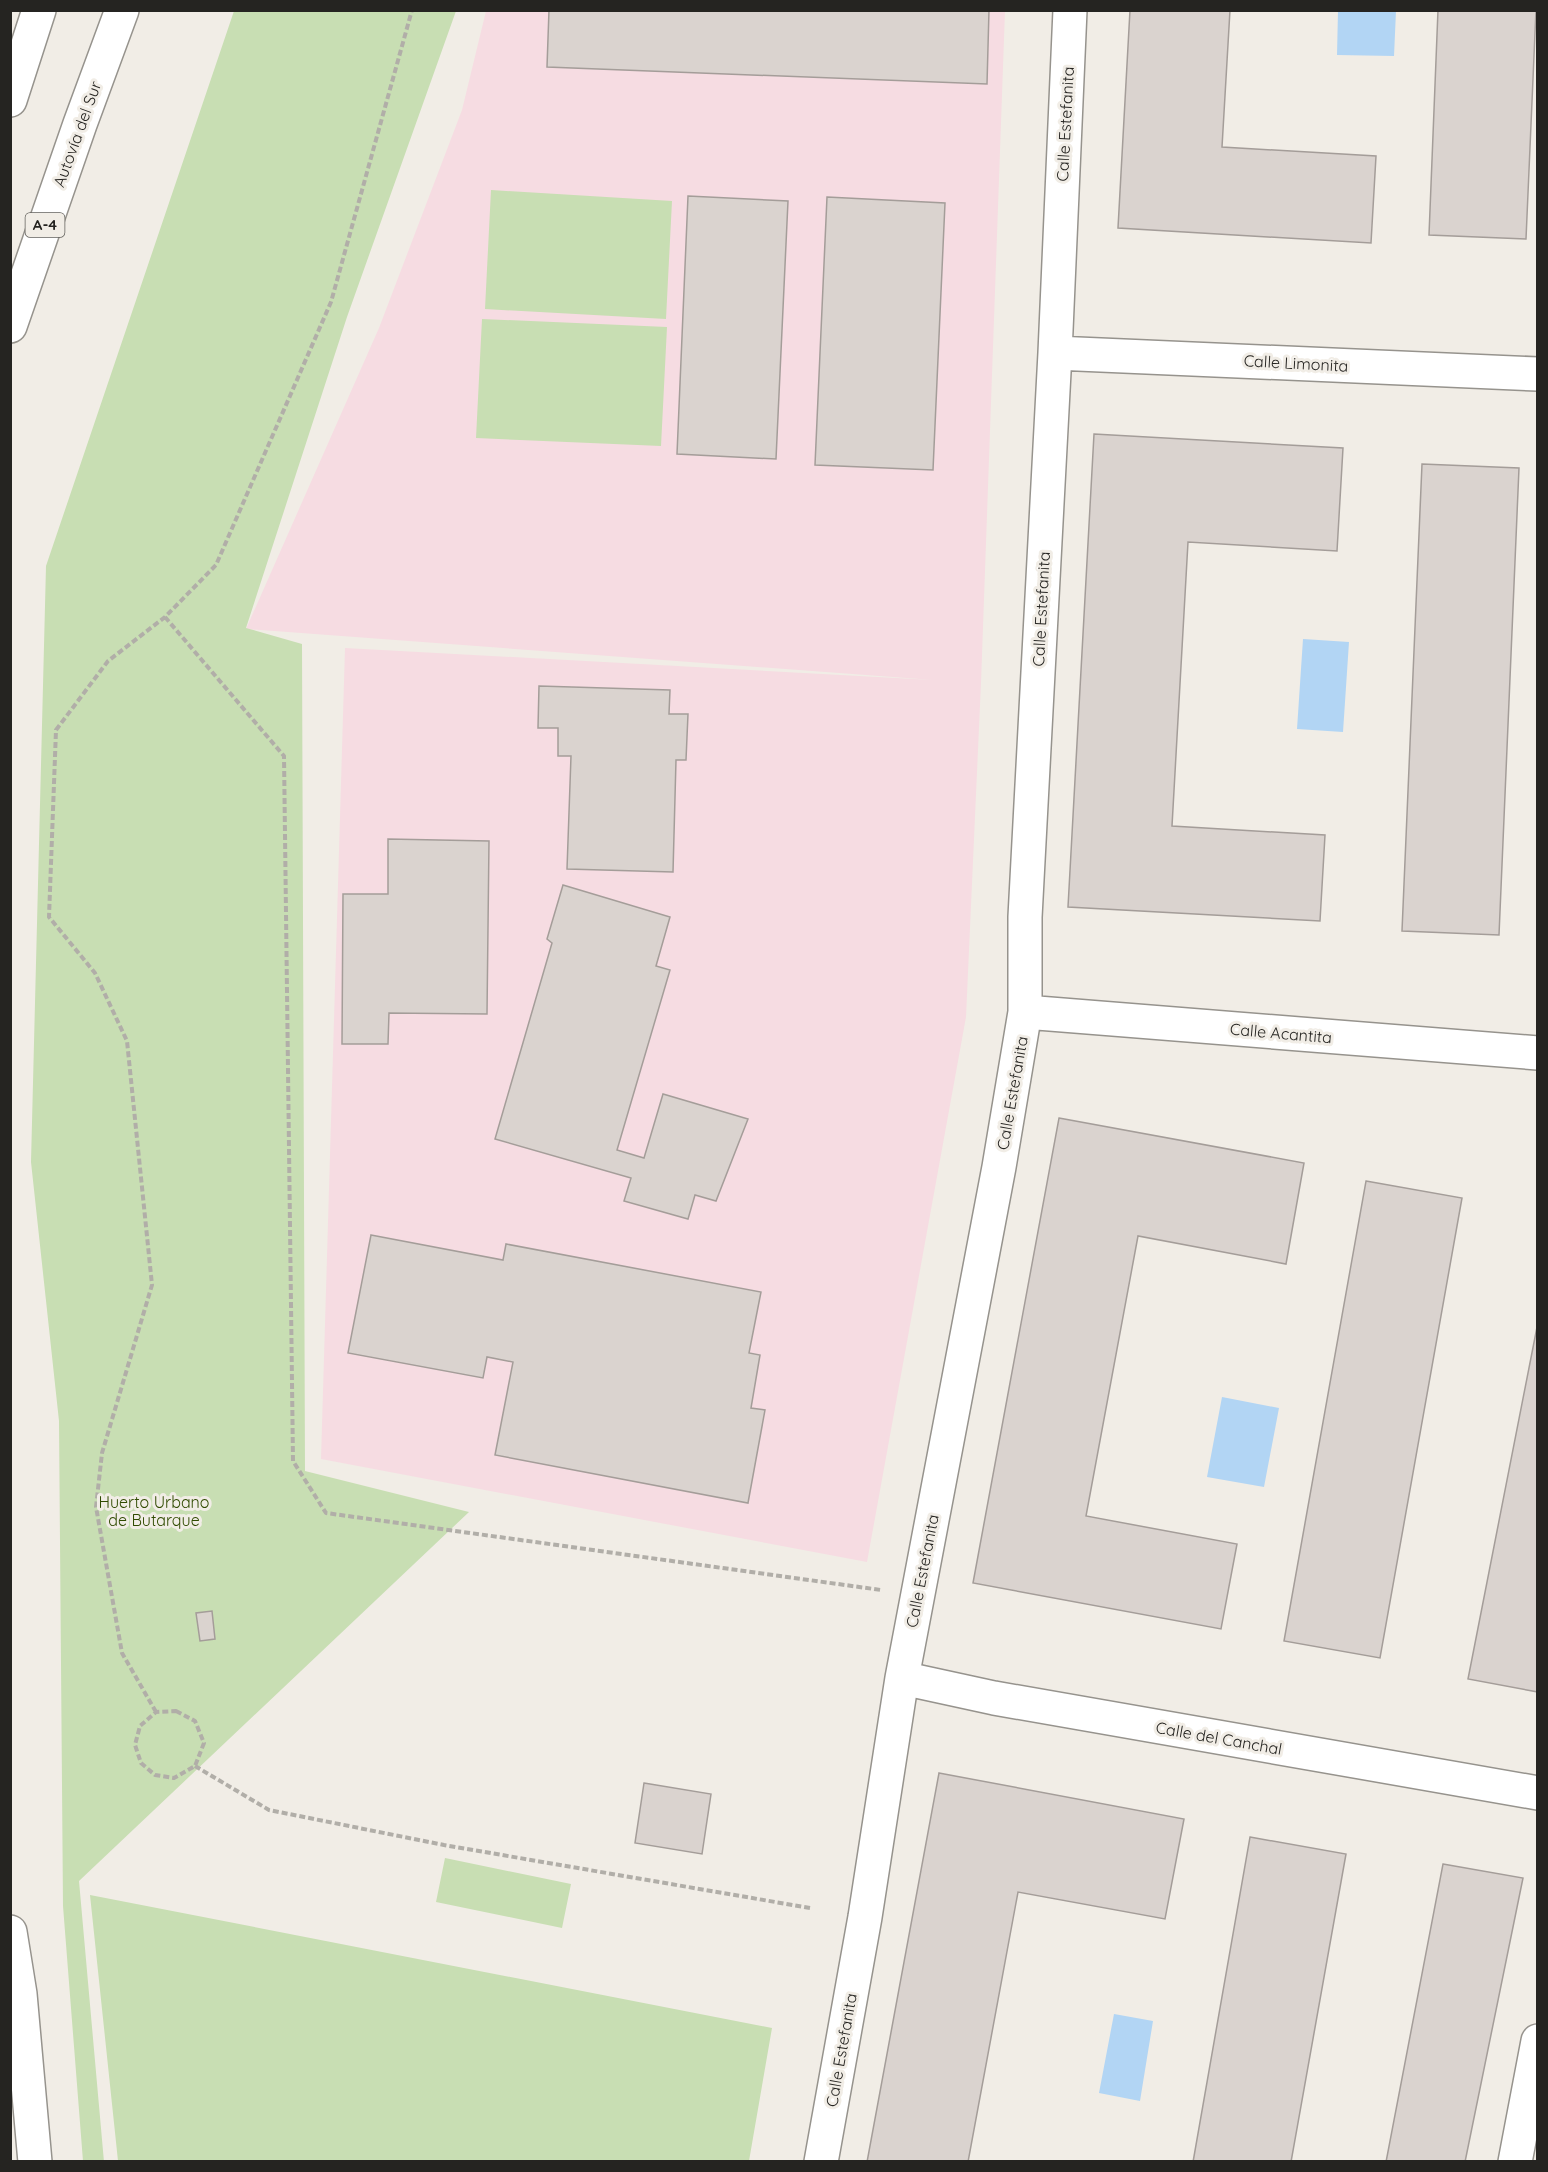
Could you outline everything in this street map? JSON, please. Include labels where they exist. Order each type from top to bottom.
[{"type":"main road","points":[[10,100],[39,10]]},
{"type":"main road","name":"Autovía del Sur","points":[[10,326],[122,10]]},
{"type":"main road","name":"Calle Estefanita","points":[[821,2162],[865,1917],[902,1678],[999,1167],[1025,1012],[1024,917],[1055,353],[1070,10]]},
{"type":"main road","name":"Calle Limonita","points":[[1055,353],[1538,374]]},
{"type":"main road","name":"Calle Acantita","points":[[1025,1012],[1538,1053]]},
{"type":"main road","name":"Calle del Canchal","points":[[902,1678],[994,1698],[1538,1793]]},
{"type":"main road","points":[[10,1932],[20,1994],[35,2162]]},
{"type":"main road","points":[[1515,2162],[1538,2041]]},
{"type":"path","points":[[156,1712],[122,1653],[96,1507],[102,1453],[152,1285],[127,1041],[95,973],[49,917],[56,730],[108,661],[165,617],[216,565],[331,302],[412,10]]},
{"type":"path","points":[[165,617],[284,756],[292,1461],[326,1513],[918,1595]]},
{"type":"path","points":[[176,1711],[195,1721],[204,1743],[195,1766],[174,1778],[155,1775],[141,1763],[135,1746],[140,1726],[156,1712],[176,1711]]},
{"type":"path","points":[[195,1766],[269,1810],[444,1845],[810,1908]]},
{"type":"shaded area","points":[[486,11],[1005,11],[981,683],[966,1017],[867,1562],[321,1459],[345,648],[933,680],[246,629],[379,328],[462,110]]},
{"type":"green space","name":"Huerto Urbano de Butarque","points":[[234,11],[456,11],[347,317],[246,628],[302,644],[305,1471],[469,1512],[79,1881],[104,2162],[83,2161],[63,1906],[59,1421],[31,1162],[46,566]]},
{"type":"green space","points":[[491,190],[672,201],[666,319],[485,309]]},
{"type":"green space","points":[[482,319],[667,327],[661,446],[476,438]]},
{"type":"green space","points":[[445,1858],[571,1884],[562,1928],[436,1902]]},
{"type":"green space","points":[[90,1895],[772,2028],[749,2161],[118,2161]]},
{"type":"water","points":[[1338,11],[1396,11],[1394,56],[1337,55]]},
{"type":"water","points":[[1303,639],[1349,642],[1343,732],[1297,729]]},
{"type":"water","points":[[1222,1397],[1279,1408],[1264,1487],[1207,1477]]},
{"type":"water","points":[[1114,2014],[1153,2021],[1140,2101],[1099,2093]]},
{"type":"building","points":[[549,10],[989,10],[987,84],[547,67]]},
{"type":"building","points":[[1130,10],[1230,10],[1222,147],[1376,156],[1371,243],[1118,228]]},
{"type":"building","points":[[1438,10],[1536,10],[1526,239],[1429,235]]},
{"type":"building","points":[[688,196],[788,201],[776,459],[677,454]]},
{"type":"building","points":[[827,197],[945,203],[933,470],[815,465]]},
{"type":"building","points":[[1094,434],[1343,448],[1337,551],[1188,542],[1172,826],[1325,835],[1320,921],[1068,907]]},
{"type":"building","points":[[1422,464],[1519,468],[1499,935],[1402,931]]},
{"type":"building","points":[[539,686],[670,690],[669,714],[688,714],[686,760],[676,760],[673,872],[567,869],[571,756],[558,756],[558,728],[538,728]]},
{"type":"building","points":[[388,839],[489,841],[487,1014],[389,1013],[388,1044],[342,1044],[343,894],[388,894]]},
{"type":"building","points":[[563,885],[670,917],[656,966],[670,970],[617,1150],[644,1158],[663,1094],[748,1119],[716,1201],[695,1195],[688,1219],[624,1201],[631,1178],[495,1139],[552,943],[547,939]]},
{"type":"building","points":[[1059,1118],[1304,1163],[1286,1264],[1138,1236],[1086,1516],[1237,1544],[1221,1629],[973,1583]]},
{"type":"building","points":[[1366,1181],[1462,1198],[1380,1658],[1284,1641]]},
{"type":"building","points":[[371,1235],[503,1260],[506,1244],[761,1292],[749,1353],[760,1355],[751,1408],[765,1410],[748,1503],[495,1455],[513,1362],[487,1357],[483,1378],[348,1353]]},
{"type":"building","points":[[1538,1322],[1538,1692],[1468,1679]]},
{"type":"building","points":[[212,1611],[215,1639],[200,1641],[196,1613]]},
{"type":"building","points":[[939,1773],[1184,1819],[1165,1919],[1018,1892],[968,2162],[867,2162]]},
{"type":"building","points":[[644,1783],[711,1794],[702,1854],[635,1843]]},
{"type":"building","points":[[1250,1837],[1346,1854],[1291,2162],[1193,2162]]},
{"type":"building","points":[[1443,1864],[1523,1878],[1465,2162],[1386,2162]]}]
